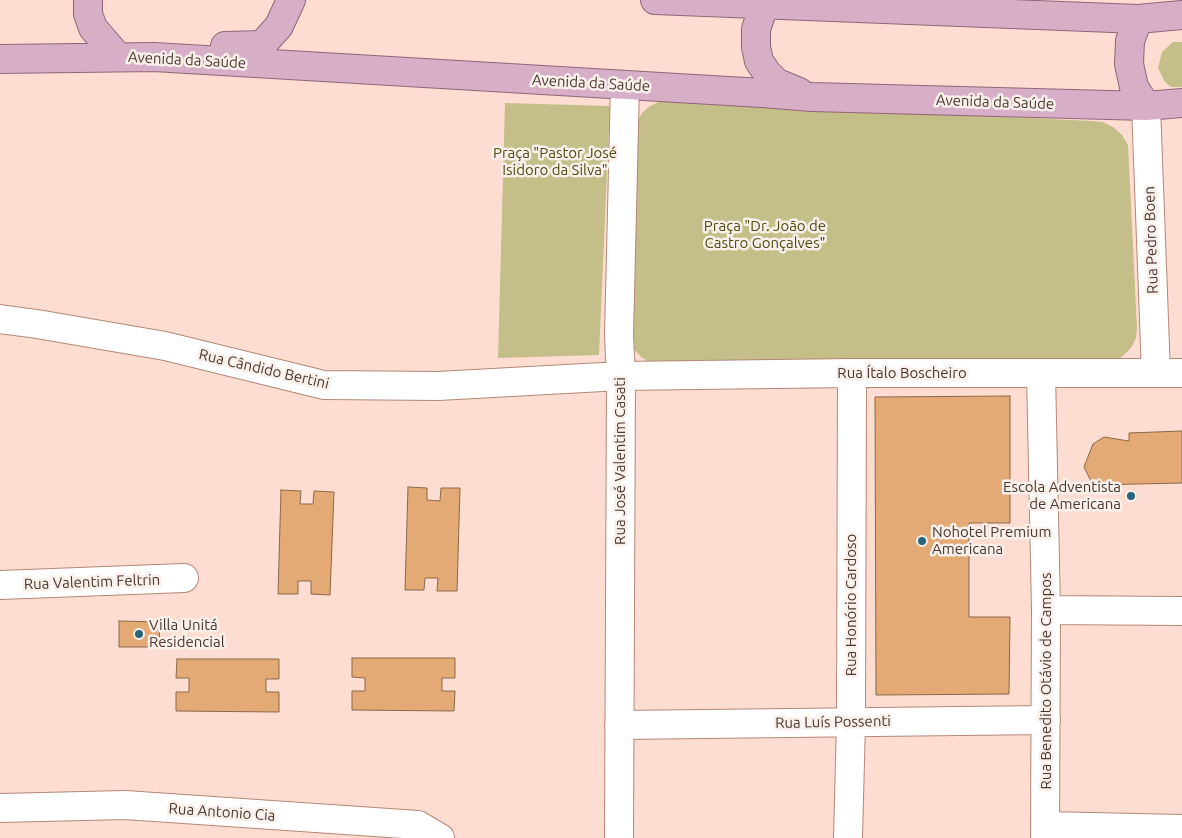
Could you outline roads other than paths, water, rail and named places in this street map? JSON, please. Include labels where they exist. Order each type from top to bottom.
[{"type":"main road","points":[[88,0],[88,14],[93,28],[118,57]]},
{"type":"main road","points":[[154,57],[170,47],[262,45],[279,26],[291,0]]},
{"type":"main road","points":[[655,0],[1138,19],[1182,15]]},
{"type":"main road","points":[[765,3],[756,29],[756,47],[759,61],[777,83],[812,97]]},
{"type":"main road","points":[[1138,19],[1130,41],[1129,64],[1134,87],[1146,106]]},
{"type":"main road","name":"Avenida da Saúde","points":[[0,59],[154,57],[812,97],[1146,106],[1182,103]]},
{"type":"street","name":"Rua José Valentim Casati","points":[[619,838],[620,326],[625,85]]},
{"type":"street","name":"Rua Pedro Boen","points":[[1146,106],[1169,373]]},
{"type":"street","name":"Rua Cândido Bertini","points":[[0,319],[165,346],[324,385],[438,386],[621,376]]},
{"type":"street","name":"Rua Ítalo Boscheiro","points":[[621,376],[852,372],[1169,373]]},
{"type":"street","name":"Rua Honório Cardoso","points":[[848,838],[851,722],[852,372]]},
{"type":"street","name":"Rua Benedito Otávio de Campos","points":[[1042,373],[1046,610],[1046,832]]},
{"type":"street","name":"Rua Valentim Feltrin","points":[[0,585],[184,578]]},
{"type":"street","points":[[1046,610],[1182,611]]},
{"type":"street","name":"Rua Luís Possenti","points":[[619,725],[1046,720]]},
{"type":"street","name":"Rua Antonio Cia","points":[[0,808],[125,805],[418,825],[440,838]]},
{"type":"street","points":[[1046,832],[1182,829]]},
{"type":"place","name":"Escola Adventista de Americana","points":[[1131,496]]},
{"type":"place","name":"Nohotel Premium Americana","points":[[922,541]]},
{"type":"place","name":"Villa Unitá Residencial","points":[[139,634]]},
{"type":"park label","name":"Praça \"Pastor José Isidoro da Silva\"","points":[[555,162]]},
{"type":"park label","name":"Praça \"Dr. João de Castro Gonçalves\"","points":[[765,234]]}]
